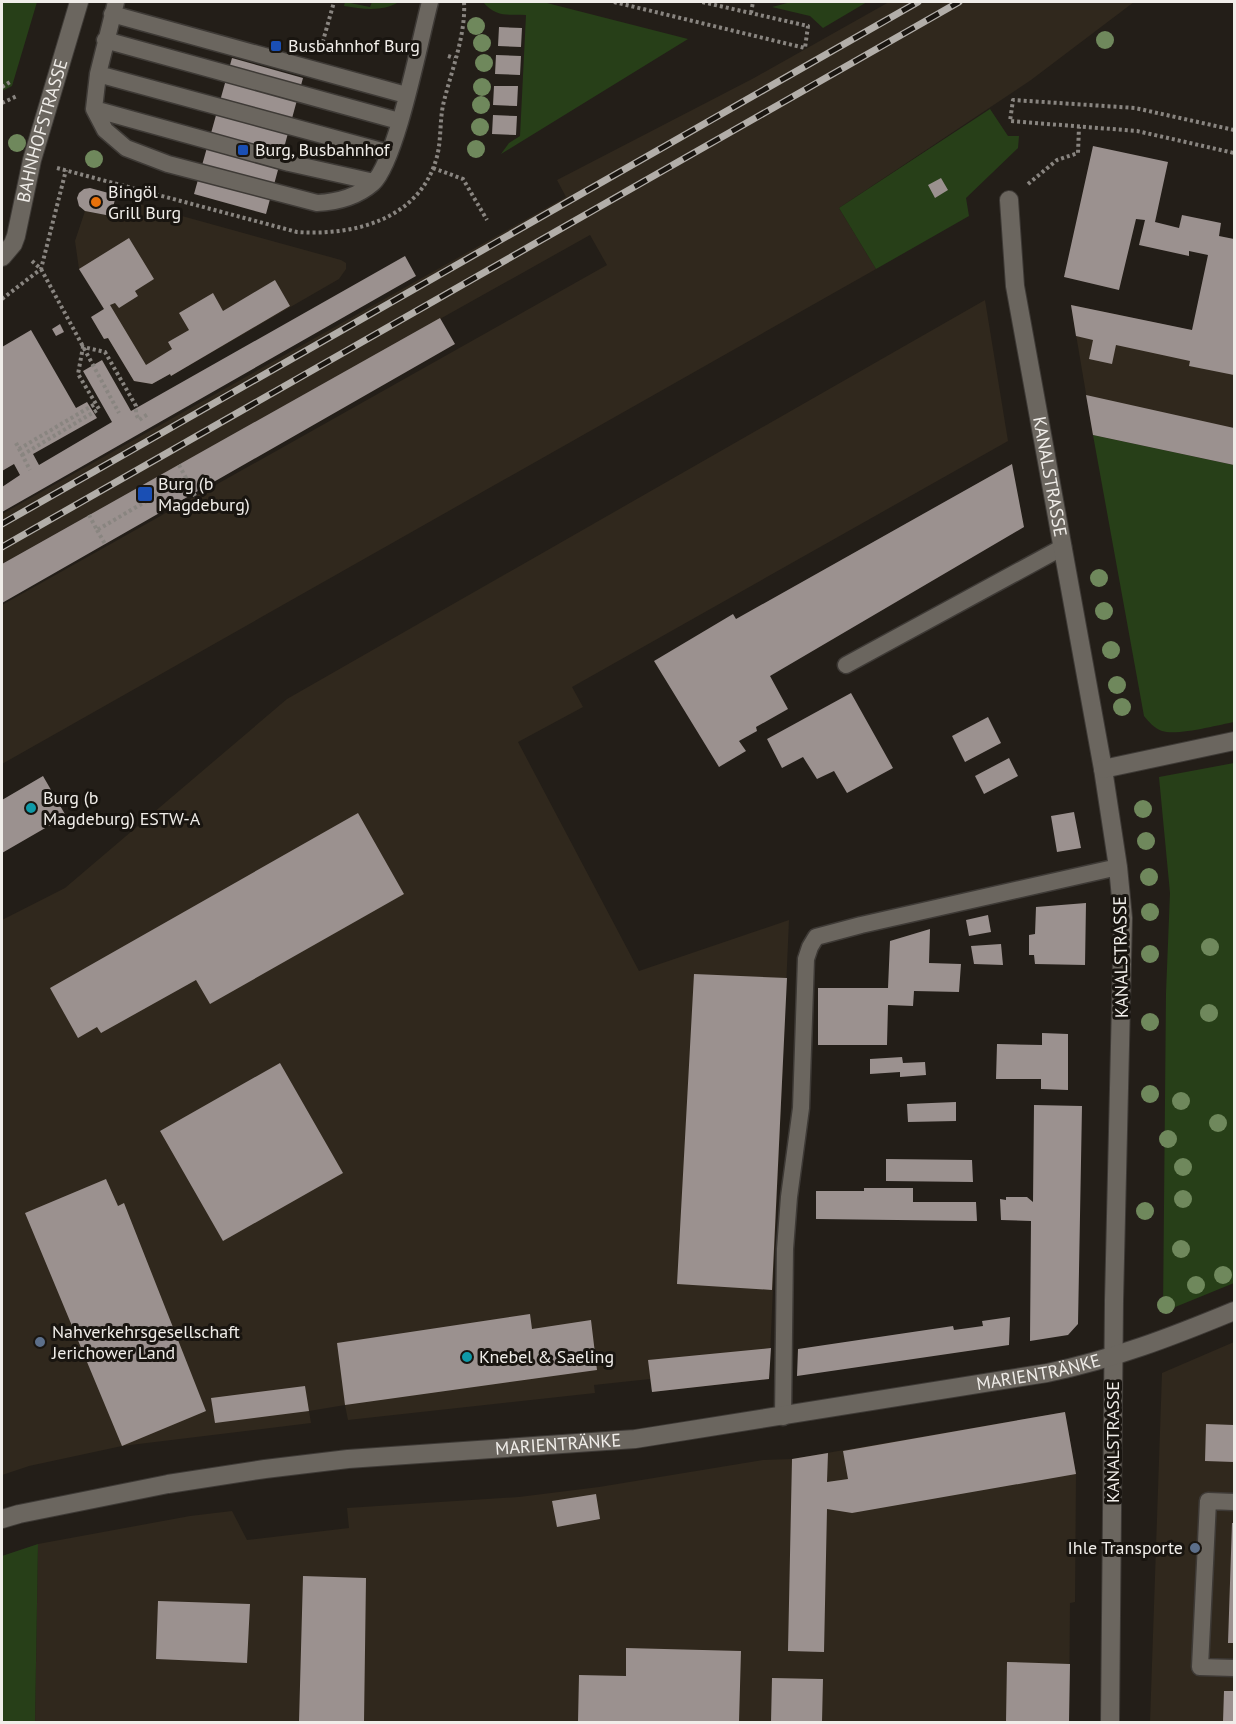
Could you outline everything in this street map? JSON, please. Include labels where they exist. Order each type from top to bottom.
[{"type":"street","name":"BAHNHOFSTRASSE","points":[[7,250],[79,2]]},
{"type":"street","name":"KANALSTRASSE","points":[[1009,200],[1015,286],[1103,769],[1118,867],[1123,929],[1114,1357],[1110,1722]]},
{"type":"street","points":[[1103,769],[1234,741]]},
{"type":"street","name":"MARIENTRÄNKE","points":[[2,1519],[157,1486],[265,1469],[348,1459],[635,1439],[1047,1373],[1114,1357],[1234,1311]]},
{"type":"lane","points":[[406,95],[114,8],[98,74],[94,109],[105,130],[126,148],[168,164],[317,203],[338,202],[374,182],[383,168],[399,121],[406,95],[428,7]]},
{"type":"lane","points":[[105,40],[399,121]]},
{"type":"lane","points":[[98,74],[389,153]]},
{"type":"lane","points":[[94,109],[278,160],[374,182]]},
{"type":"lane","points":[[846,666],[1063,547]]},
{"type":"lane","points":[[783,1417],[785,1249],[789,1197],[801,1108],[806,959],[810,947],[816,938],[861,925],[1118,867]]},
{"type":"lane","points":[[1234,1502],[1208,1501],[1200,1667],[1234,1668]]},
{"type":"path","points":[[614,2],[805,48],[808,26],[702,2]]},
{"type":"path","points":[[751,13],[753,2]]},
{"type":"path","points":[[448,56],[454,58]]},
{"type":"path","points":[[2,87],[10,82]]},
{"type":"path","points":[[2,103],[17,96]]},
{"type":"path","points":[[1234,130],[1135,108],[1013,100],[1010,121],[1137,131],[1234,153]]},
{"type":"path","points":[[1009,200],[1057,160],[1078,153],[1079,127]]},
{"type":"path","points":[[433,168],[463,179],[486,220]]},
{"type":"path","points":[[7,250],[41,269],[119,413]]},
{"type":"path","points":[[22,455],[99,410],[78,374],[83,347]]},
{"type":"path","points":[[83,347],[105,352],[136,406],[139,420],[148,414]]},
{"type":"path","points":[[19,449],[95,404]]},
{"type":"path","points":[[16,443],[30,470]]},
{"type":"path","points":[[179,465],[195,496]]},
{"type":"path","points":[[181,482],[186,478]]},
{"type":"path","points":[[97,530],[162,492]]},
{"type":"path","points":[[89,515],[105,544]]},
{"type":"shaded area","points":[[889,2],[1134,2],[1031,80],[839,208],[876,269],[2,764],[2,605],[607,265],[590,235],[2,564],[2,514],[566,197],[557,180],[754,78]]},
{"type":"shaded area","points":[[135,203],[341,260],[346,263],[346,269],[339,279],[171,376],[170,374],[152,384],[134,381],[108,338],[104,339],[91,317],[104,309],[79,269],[75,241],[85,211],[110,216],[112,212],[131,218]]},
{"type":"shaded area","points":[[985,300],[1008,441],[572,687],[583,707],[518,742],[639,971],[789,920],[769,1379],[652,1392],[650,1379],[594,1385],[595,1393],[348,1420],[345,1405],[309,1411],[311,1423],[122,1446],[29,1466],[2,1475],[2,920],[65,888],[287,699]]},
{"type":"shaded area","points":[[1071,305],[1234,339],[1234,465],[1093,435]]},
{"type":"shaded area","name":"Ihle Transporte","points":[[1234,1342],[1234,1722],[1150,1722],[1162,1373]]},
{"type":"shaded area","points":[[1065,1412],[1076,1474],[1075,1602],[1070,1603],[1069,1722],[35,1722],[38,1544],[190,1516],[232,1511],[247,1540],[349,1528],[347,1508],[519,1497],[599,1487],[763,1460],[792,1459]]},
{"type":"green space","points":[[2,2],[37,2],[12,86],[2,91]]},
{"type":"green space","points":[[345,2],[370,7],[372,2],[399,2],[372,9],[344,6]]},
{"type":"green space","points":[[483,2],[543,2],[688,39],[501,154],[509,143],[520,136],[526,15],[498,13]]},
{"type":"green space","points":[[791,2],[867,2],[823,28],[810,16],[772,7]]},
{"type":"green space","points":[[990,109],[1008,136],[1019,136],[1018,148],[966,198],[969,216],[876,269],[839,208]]},
{"type":"green space","points":[[1093,435],[1234,465],[1234,722],[1169,732],[1157,728],[1144,716]]},
{"type":"green space","points":[[1234,763],[1234,1283],[1163,1312],[1166,993],[1170,893],[1159,777]]},
{"type":"green space","points":[[38,1544],[35,1722],[2,1722],[2,1556]]},
{"type":"building","points":[[499,27],[522,28],[521,47],[498,46]]},
{"type":"building","points":[[496,55],[521,56],[520,75],[495,74]]},
{"type":"building","points":[[232,58],[303,78],[266,214],[194,194]]},
{"type":"building","points":[[494,86],[518,86],[517,106],[493,105]]},
{"type":"building","points":[[493,115],[517,116],[516,135],[492,134]]},
{"type":"building","points":[[1093,146],[1168,162],[1155,222],[1179,228],[1182,215],[1221,223],[1219,236],[1234,239],[1234,375],[1189,366],[1190,361],[1116,345],[1112,364],[1089,359],[1093,340],[1076,336],[1071,305],[1192,330],[1208,255],[1189,251],[1189,256],[1139,245],[1145,220],[1136,219],[1119,290],[1064,277]]},
{"type":"building","points":[[941,178],[948,190],[935,198],[928,185]]},
{"type":"building","name":"Bingöl Grill Burg","points":[[90,188],[116,195],[111,216],[85,211],[79,206],[77,198],[79,193]]},
{"type":"building","points":[[129,238],[154,279],[135,291],[138,296],[119,308],[115,303],[110,305],[146,365],[172,349],[168,342],[189,330],[179,313],[213,293],[223,311],[275,280],[290,306],[171,376],[170,374],[152,384],[134,381],[108,338],[104,339],[91,317],[104,309],[79,269]]},
{"type":"building","points":[[405,256],[416,276],[2,512],[2,487],[20,475],[14,464],[2,471],[2,347],[31,330],[76,408],[87,402],[97,418],[33,454],[39,465],[112,422],[83,371],[102,360],[131,411]]},
{"type":"building","points":[[440,318],[455,344],[2,603],[2,564]]},
{"type":"building","points":[[60,324],[64,332],[56,336],[52,329]]},
{"type":"building","points":[[1086,395],[1234,428],[1234,465],[1093,435]]},
{"type":"building","points":[[1012,464],[1024,527],[770,676],[788,709],[756,727],[757,731],[739,741],[746,751],[719,767],[654,661],[733,614],[736,619]]},
{"type":"building","points":[[851,693],[893,768],[847,793],[834,771],[817,779],[803,757],[782,768],[767,739]]},
{"type":"building","points":[[988,717],[1001,743],[965,762],[952,736]]},
{"type":"building","points":[[1009,758],[1018,776],[984,794],[975,776]]},
{"type":"building","name":"Burg (b Magdeburg) ESTW-A","points":[[43,776],[66,816],[2,853],[2,800]]},
{"type":"building","points":[[1074,812],[1081,848],[1057,852],[1051,816]]},
{"type":"building","points":[[358,813],[404,894],[210,1004],[196,980],[101,1033],[97,1027],[78,1038],[50,988]]},
{"type":"building","points":[[1086,903],[1085,965],[1035,964],[1034,955],[1029,955],[1029,935],[1035,934],[1036,907]]},
{"type":"building","points":[[988,915],[991,932],[969,936],[966,920]]},
{"type":"building","points":[[930,929],[929,963],[961,964],[959,992],[914,991],[913,1006],[888,1005],[887,1045],[818,1045],[818,988],[888,988],[890,941]]},
{"type":"building","points":[[1001,944],[1003,965],[974,964],[971,946]]},
{"type":"building","points":[[694,974],[787,978],[772,1290],[677,1284]]},
{"type":"building","points":[[1042,1033],[1068,1034],[1068,1090],[1041,1089],[1041,1079],[996,1079],[997,1044],[1042,1045]]},
{"type":"building","points":[[902,1057],[903,1063],[925,1062],[926,1075],[900,1077],[900,1072],[870,1074],[870,1059]]},
{"type":"building","points":[[280,1063],[343,1173],[223,1241],[160,1131]]},
{"type":"building","points":[[956,1102],[956,1121],[908,1122],[907,1104]]},
{"type":"building","points":[[1034,1105],[1082,1106],[1078,1324],[1068,1335],[1030,1341],[1031,1221],[1001,1220],[1000,1199],[1027,1197],[1033,1202]]},
{"type":"building","points":[[886,1159],[972,1160],[973,1182],[886,1181]]},
{"type":"building","points":[[106,1179],[118,1206],[124,1203],[206,1411],[122,1446],[25,1213]]},
{"type":"building","points":[[864,1188],[913,1188],[913,1202],[976,1202],[977,1221],[816,1219],[816,1191],[864,1191]]},
{"type":"building","name":"Knebel & Saeling","points":[[530,1314],[532,1329],[591,1320],[597,1370],[345,1405],[337,1343]]},
{"type":"building","points":[[1010,1317],[1009,1345],[797,1376],[798,1349],[953,1326],[954,1330],[983,1326],[982,1321]]},
{"type":"building","points":[[771,1348],[769,1379],[652,1392],[648,1360]]},
{"type":"building","points":[[305,1386],[309,1411],[215,1423],[211,1398]]},
{"type":"building","points":[[1065,1412],[1076,1474],[852,1513],[827,1509],[824,1652],[788,1651],[792,1459],[828,1453],[827,1482],[848,1479],[843,1451]]},
{"type":"building","points":[[1206,1424],[1234,1425],[1234,1462],[1205,1461]]},
{"type":"building","points":[[596,1494],[600,1519],[557,1527],[552,1501]]},
{"type":"building","points":[[1232,1523],[1234,1523],[1234,1643],[1228,1643]]},
{"type":"building","points":[[303,1576],[366,1578],[364,1722],[299,1722]]},
{"type":"building","points":[[158,1601],[250,1604],[247,1663],[156,1659]]},
{"type":"building","points":[[626,1648],[741,1651],[739,1722],[578,1722],[579,1675],[626,1676]]},
{"type":"building","points":[[1007,1662],[1070,1664],[1069,1722],[1006,1722]]},
{"type":"building","points":[[772,1678],[823,1679],[822,1722],[771,1722]]},
{"type":"building","points":[[1224,1691],[1234,1691],[1234,1722],[1223,1722]]},
{"type":"railway","points":[[2,524],[918,2]]},
{"type":"railway","points":[[2,547],[959,2]]},
{"type":"place","name":"Busbahnhof Burg","points":[[276,46]]},
{"type":"place","name":"Burg, Busbahnhof","points":[[243,150]]},
{"type":"place","name":"Bingöl Grill Burg","points":[[96,202]]},
{"type":"place","name":"Burg (b Magdeburg)","points":[[145,494]]},
{"type":"place","name":"Burg (b Magdeburg) ESTW-A","points":[[31,808]]},
{"type":"place","name":"Nahverkehrsgesellschaft Jerichower Land","points":[[40,1342]]},
{"type":"place","name":"Knebel & Saeling","points":[[467,1357]]},
{"type":"place","name":"Ihle Transporte","points":[[1195,1548]]}]
